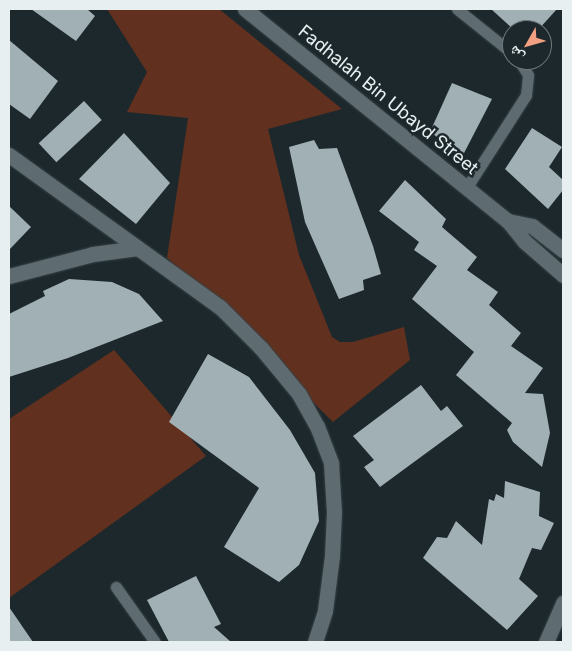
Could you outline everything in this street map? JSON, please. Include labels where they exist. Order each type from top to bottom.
[{"type":"street","name":"Fadhalah Bin Ubayd Street","points":[[245,9],[508,221],[524,241],[563,276]]},
{"type":"street","points":[[9,155],[220,307],[261,348],[299,394],[317,426],[330,463],[334,512],[330,574],[325,611],[315,642]]},
{"type":"street","name":"Fadhalah Bin Ubayd Street","points":[[508,221],[532,226],[562,249]]},
{"type":"street","points":[[9,276],[93,254],[138,248]]},
{"type":"street","points":[[562,249],[563,276]]},
{"type":"street","points":[[553,639],[563,602]]},
{"type":"lane","points":[[457,9],[470,13],[502,43]]},
{"type":"lane","points":[[467,187],[526,95],[528,75],[525,70]]},
{"type":"lane","points":[[116,587],[155,642]]},
{"type":"shaded area","points":[[107,9],[219,9],[342,109],[268,129],[299,255],[332,337],[340,342],[353,342],[404,327],[410,360],[333,422],[167,258],[188,118],[127,112],[147,72]]},
{"type":"shaded area","points":[[114,350],[206,456],[9,598],[9,419]]},
{"type":"building","points":[[31,9],[87,9],[95,16],[76,41]]},
{"type":"building","points":[[491,9],[557,9],[547,20],[503,20]]},
{"type":"building","points":[[9,40],[58,81],[30,119],[9,104]]},
{"type":"building","points":[[452,83],[492,99],[463,155],[430,132]]},
{"type":"building","points":[[84,101],[102,120],[56,162],[39,143]]},
{"type":"building","points":[[532,128],[562,147],[549,167],[563,180],[563,190],[548,209],[505,169]]},
{"type":"building","points":[[124,133],[170,183],[136,224],[79,179]]},
{"type":"building","points":[[314,140],[319,149],[337,148],[373,246],[381,274],[363,280],[364,290],[339,299],[305,222],[289,147]]},
{"type":"building","points":[[405,180],[446,219],[442,227],[477,257],[467,270],[498,292],[489,305],[521,333],[511,346],[543,368],[525,393],[543,394],[550,433],[542,467],[513,442],[507,430],[512,423],[456,375],[474,352],[412,299],[437,266],[414,250],[419,242],[379,211]]},
{"type":"building","points":[[9,206],[31,227],[9,250]]},
{"type":"building","points":[[69,279],[112,282],[139,294],[163,321],[68,358],[9,377],[9,314],[45,296],[43,291]]},
{"type":"building","points":[[208,354],[249,377],[290,430],[315,473],[319,521],[299,565],[279,582],[224,547],[259,488],[169,422]]},
{"type":"building","points":[[421,385],[441,411],[447,406],[463,426],[380,487],[364,467],[374,460],[353,436]]},
{"type":"building","points":[[505,481],[540,492],[539,516],[554,523],[541,550],[532,548],[519,579],[538,596],[507,630],[423,558],[437,537],[447,538],[456,521],[482,545],[489,499],[494,501],[496,494],[504,498]]},
{"type":"building","points":[[196,576],[221,624],[214,627],[231,642],[169,642],[147,600]]},
{"type":"building","points":[[9,607],[33,642],[9,642]]}]
